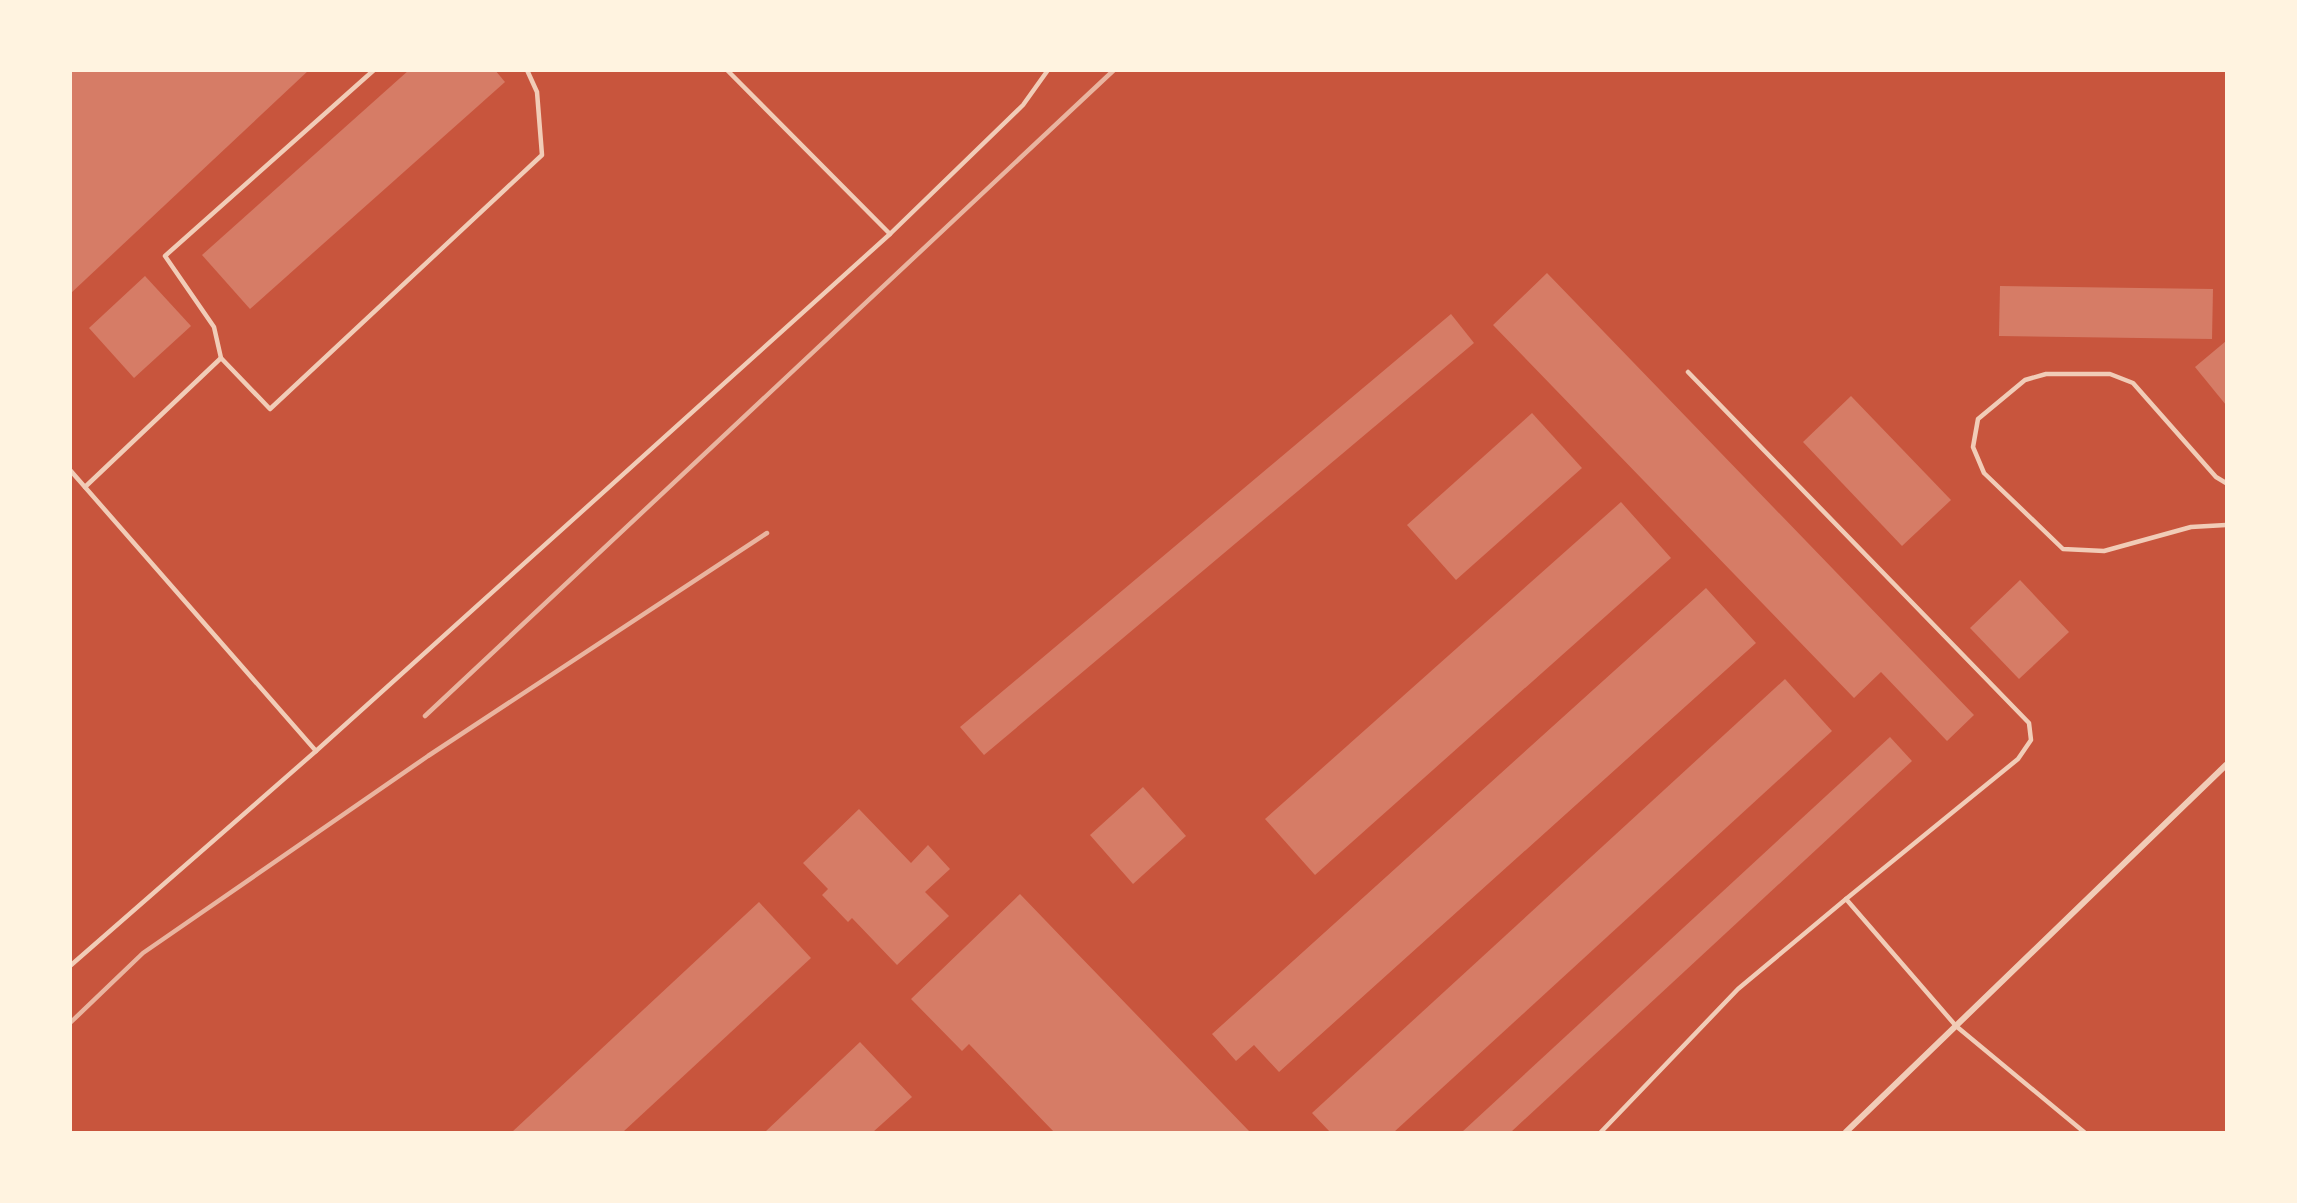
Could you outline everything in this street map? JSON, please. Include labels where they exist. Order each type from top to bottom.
[{"type":"street","points":[[1846,1132],[2226,765]]},
{"type":"lane","points":[[374,70],[165,256],[214,327],[222,358],[270,409],[542,155],[537,92],[527,70]]},
{"type":"lane","points":[[727,70],[890,234]]},
{"type":"lane","points":[[71,964],[316,752],[890,234],[1023,105],[1048,70]]},
{"type":"lane","points":[[85,487],[222,358]]},
{"type":"lane","points":[[1600,1132],[1738,989],[2018,759],[2031,740],[2029,723],[1688,372]]},
{"type":"lane","points":[[2226,483],[2216,477],[2133,383],[2110,374],[2046,374],[2025,380],[1978,419],[1973,447],[1984,473],[2063,549],[2104,551],[2191,527],[2226,525]]},
{"type":"lane","points":[[70,470],[316,752]]},
{"type":"lane","points":[[1846,899],[1956,1026],[2084,1132]]},
{"type":"building","points":[[70,70],[309,70],[70,294]]},
{"type":"building","points":[[409,70],[495,70],[505,82],[250,309],[202,255]]},
{"type":"building","points":[[1547,273],[1974,715],[1947,741],[1881,672],[1854,698],[1493,325]]},
{"type":"building","points":[[145,276],[191,326],[134,378],[89,328]]},
{"type":"building","points":[[2000,286],[2213,289],[2212,339],[1999,336]]},
{"type":"building","points":[[1451,314],[1474,343],[984,755],[960,727]]},
{"type":"building","points":[[2226,341],[2226,405],[2195,367]]},
{"type":"building","points":[[1851,396],[1951,500],[1902,546],[1803,442]]},
{"type":"building","points":[[1532,413],[1582,468],[1456,580],[1407,525]]},
{"type":"building","points":[[1621,502],[1671,558],[1315,875],[1265,819]]},
{"type":"building","points":[[2020,580],[2069,632],[2019,679],[1970,628]]},
{"type":"building","points":[[1706,588],[1756,643],[1279,1072],[1254,1045],[1236,1061],[1212,1034]]},
{"type":"building","points":[[1785,679],[1832,731],[1394,1132],[1330,1132],[1312,1113]]},
{"type":"building","points":[[1890,737],[1912,761],[1511,1132],[1462,1132]]},
{"type":"building","points":[[1143,787],[1186,836],[1133,884],[1090,835]]},
{"type":"building","points":[[859,809],[911,863],[928,845],[950,869],[925,892],[949,916],[897,965],[852,918],[848,922],[822,895],[828,889],[803,863]]},
{"type":"building","points":[[1020,894],[1250,1132],[1054,1132],[969,1044],[962,1051],[911,999]]},
{"type":"building","points":[[759,902],[811,958],[623,1132],[512,1132]]},
{"type":"building","points":[[860,1042],[912,1097],[873,1132],[765,1132]]},
{"type":"railway","points":[[425,716],[1114,70]]},
{"type":"railway","points":[[70,1023],[143,953],[428,756],[767,533]]}]
